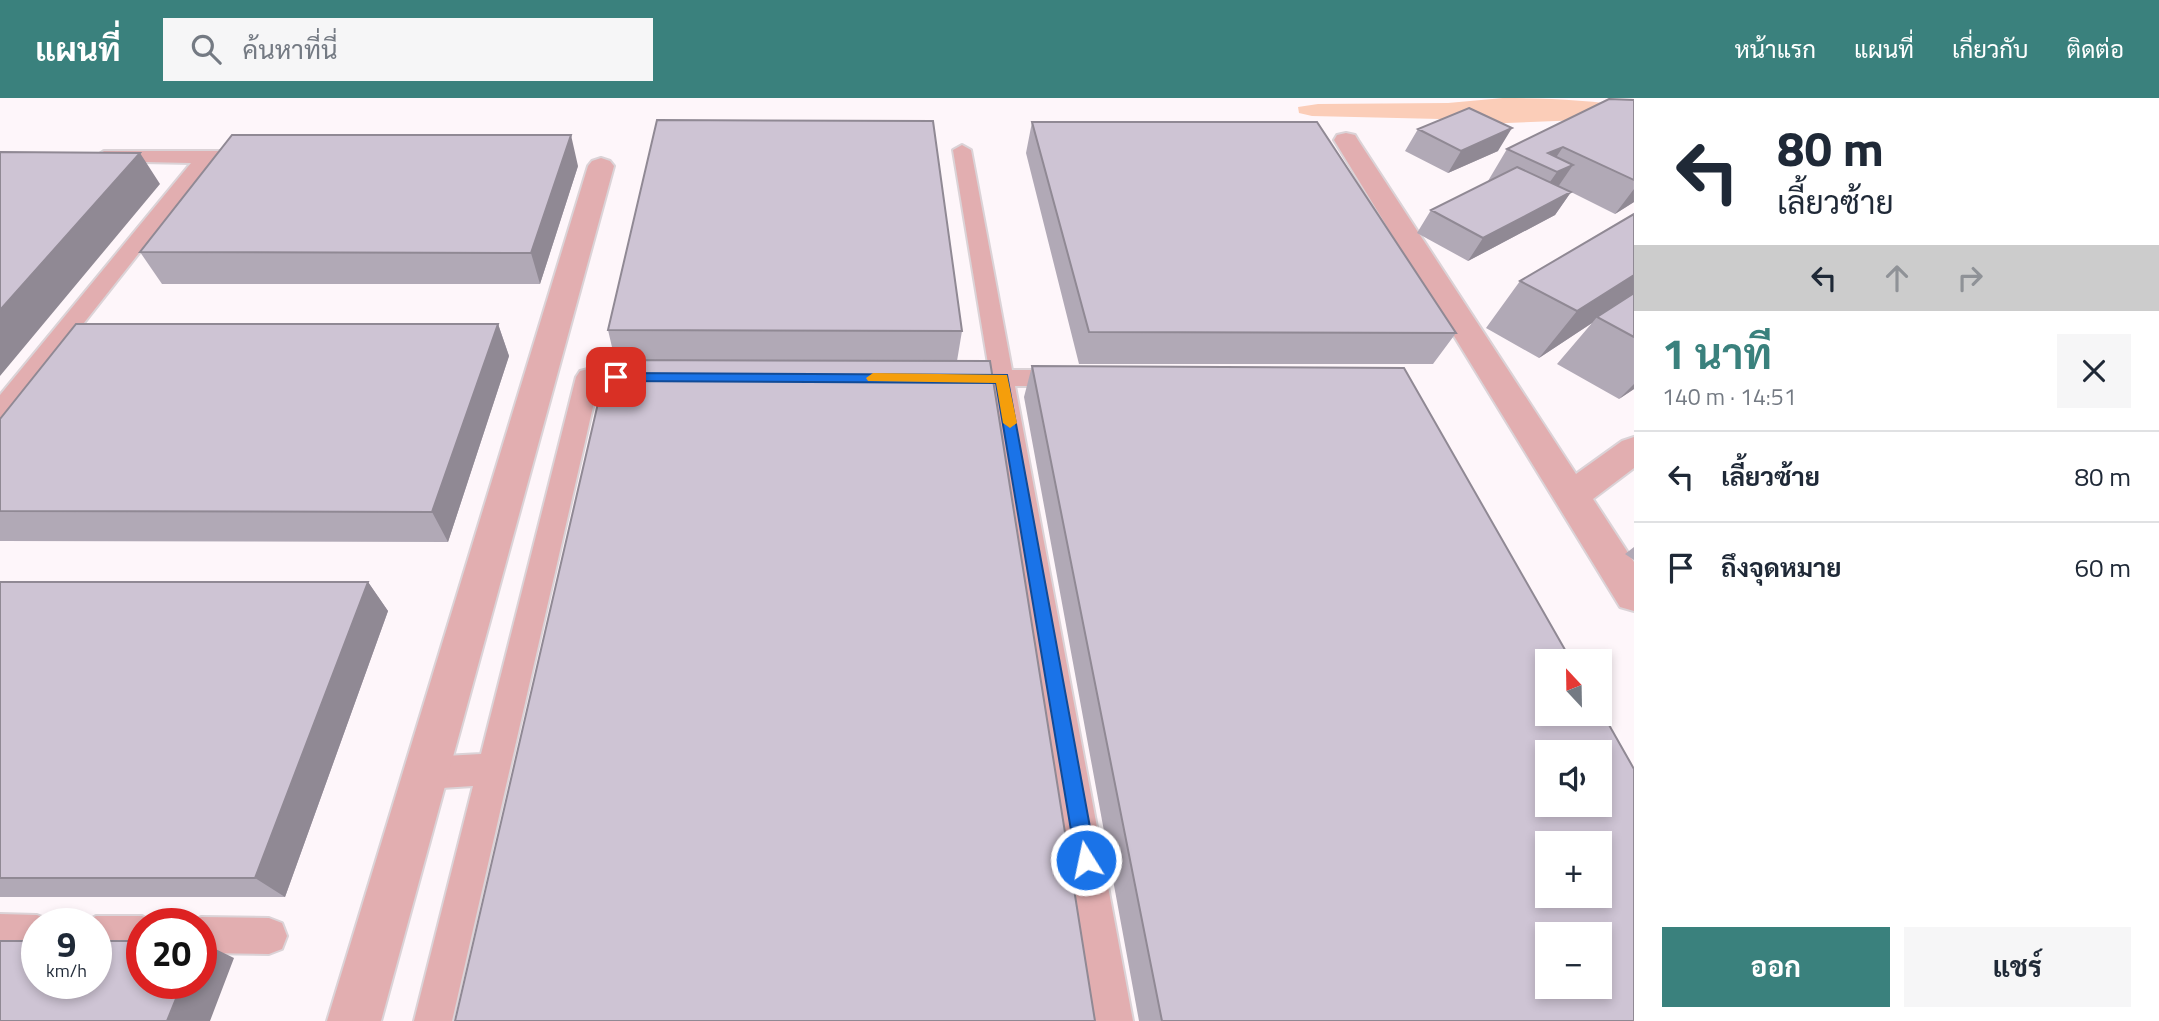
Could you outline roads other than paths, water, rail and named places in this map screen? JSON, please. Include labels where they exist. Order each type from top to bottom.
[{"type":"street","points":[[1346,140],[1634,595]]},
{"type":"street","points":[[354,1021],[601,166]]},
{"type":"street","points":[[1572,496],[1634,450]]},
{"type":"lane","points":[[962,150],[1114,1021]]},
{"type":"lane","points":[[83,157],[272,157]]},
{"type":"lane","points":[[0,412],[205,157]]},
{"type":"lane","points":[[71,324],[99,324]]},
{"type":"lane","points":[[433,1021],[588,377],[671,377]]},
{"type":"lane","points":[[933,378],[1098,378]]},
{"type":"lane","points":[[426,773],[494,769]]},
{"type":"lane","points":[[0,932],[21,933]]},
{"type":"lane","points":[[217,935],[269,936]]}]
